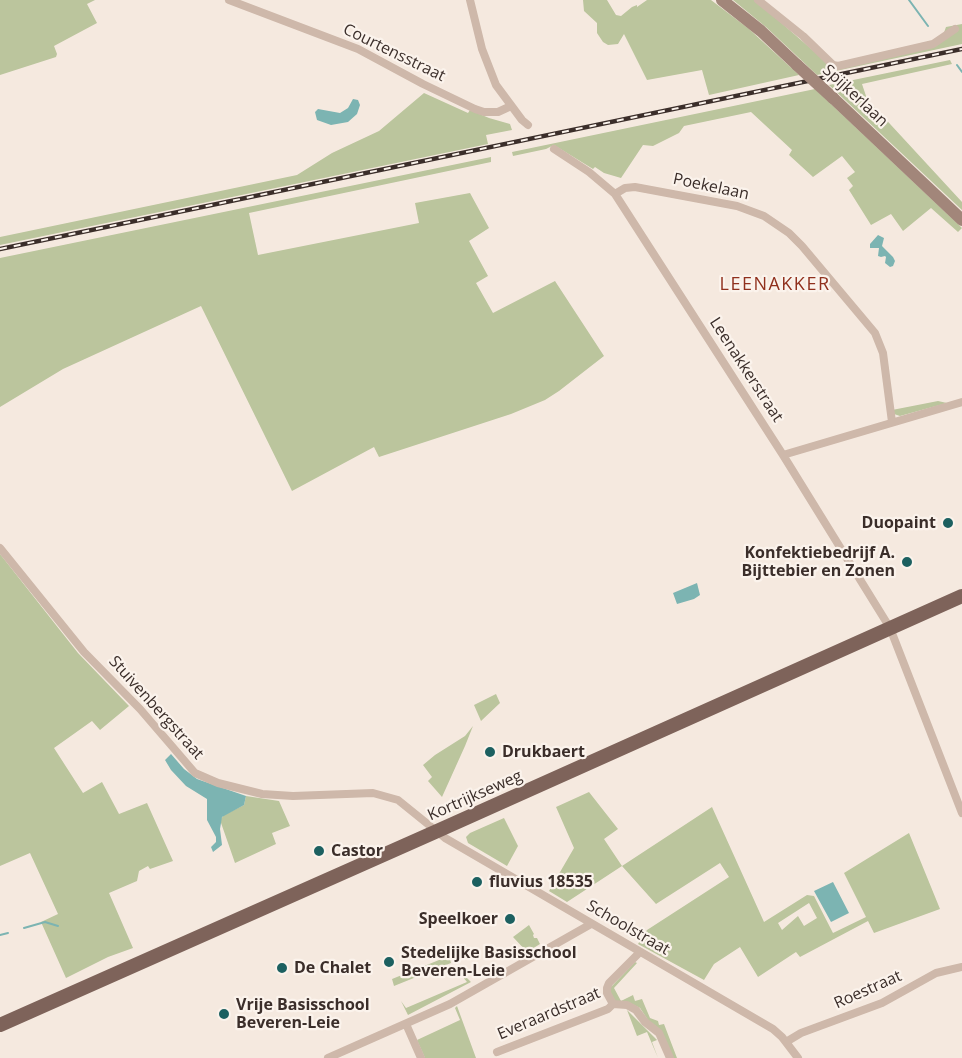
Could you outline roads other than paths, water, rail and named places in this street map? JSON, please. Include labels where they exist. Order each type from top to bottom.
[{"type":"main road","name":"Kortrijkseweg","points":[[0,1025],[962,596]]},
{"type":"street","name":"Courtensstraat","points":[[229,0],[358,49],[475,109],[484,112],[498,112],[511,106]]},
{"type":"street","points":[[470,0],[488,67],[496,85],[528,125]]},
{"type":"street","name":"Spijkerlaan","points":[[722,0],[761,31],[962,220]]},
{"type":"street","name":"Spijkerlaan","points":[[758,0],[837,66],[933,44],[955,29]]},
{"type":"street","name":"Leenakkerstraat","points":[[554,149],[589,172],[615,194],[783,455],[890,628],[962,813]]},
{"type":"street","name":"Poekelaan","points":[[615,194],[625,188],[635,187],[737,206],[764,216],[789,232],[875,333],[883,353],[892,422]]},
{"type":"street","points":[[783,455],[962,402]]},
{"type":"street","name":"Stuivenbergstraat","points":[[0,548],[84,652],[140,709],[195,773],[218,783],[272,795],[382,794],[398,800],[411,809],[435,832]]},
{"type":"street","name":"Schoolstraat","points":[[435,832],[639,953],[768,1026],[786,1042],[798,1058]]},
{"type":"street","points":[[327,1058],[450,1004],[591,924]]},
{"type":"street","points":[[639,953],[608,985],[607,993],[613,1004],[627,1005],[636,1010],[645,1022],[659,1033],[670,1058]]},
{"type":"street","name":"Roestraat","points":[[786,1042],[801,1033],[882,1004],[936,973],[962,967]]},
{"type":"street","name":"Everaardstraat","points":[[497,1053],[608,1009],[613,1004]]},
{"type":"street","points":[[406,1024],[421,1058]]},
{"type":"water","points":[[353,99],[358,100],[360,105],[357,114],[348,122],[331,125],[317,120],[315,112],[318,109],[340,113],[348,108]]},
{"type":"water","points":[[878,235],[884,238],[882,246],[893,257],[895,261],[893,266],[890,267],[885,263],[885,256],[878,256],[879,248],[870,248],[870,244]]},
{"type":"water","points":[[697,583],[700,595],[677,604],[673,593]]},
{"type":"water","points":[[171,754],[184,769],[197,779],[246,796],[244,805],[222,817],[220,829],[222,845],[213,852],[211,847],[216,842],[216,837],[207,820],[207,799],[186,786],[171,770],[165,760]]},
{"type":"water","points":[[833,882],[849,913],[831,922],[814,891]]},
{"type":"waterway","points":[[909,0],[928,26]]},
{"type":"waterway","points":[[957,65],[962,72]]},
{"type":"waterway","points":[[24,928],[45,922],[58,926]]},
{"type":"waterway","points":[[0,935],[8,933]]},
{"type":"railway","points":[[0,249],[962,49]]},
{"type":"place","name":"Duopaint","points":[[948,523]]},
{"type":"place","name":"Konfektiebedrijf A. Bijttebier en Zonen","points":[[907,562]]},
{"type":"place","name":"Drukbaert","points":[[490,752]]},
{"type":"place","name":"Castor","points":[[319,851]]},
{"type":"place","name":"fluvius 18535","points":[[477,882]]},
{"type":"place","name":"Speelkoer","points":[[510,919]]},
{"type":"place","name":"Stedelijke Basisschool Beveren-Leie","points":[[389,962]]},
{"type":"place","name":"De Chalet","points":[[282,968]]},
{"type":"place","name":"Vrije Basisschool Beveren-Leie","points":[[224,1014]]},
{"type":"district","name":"LEENAKKER","points":[[775,285]]}]
